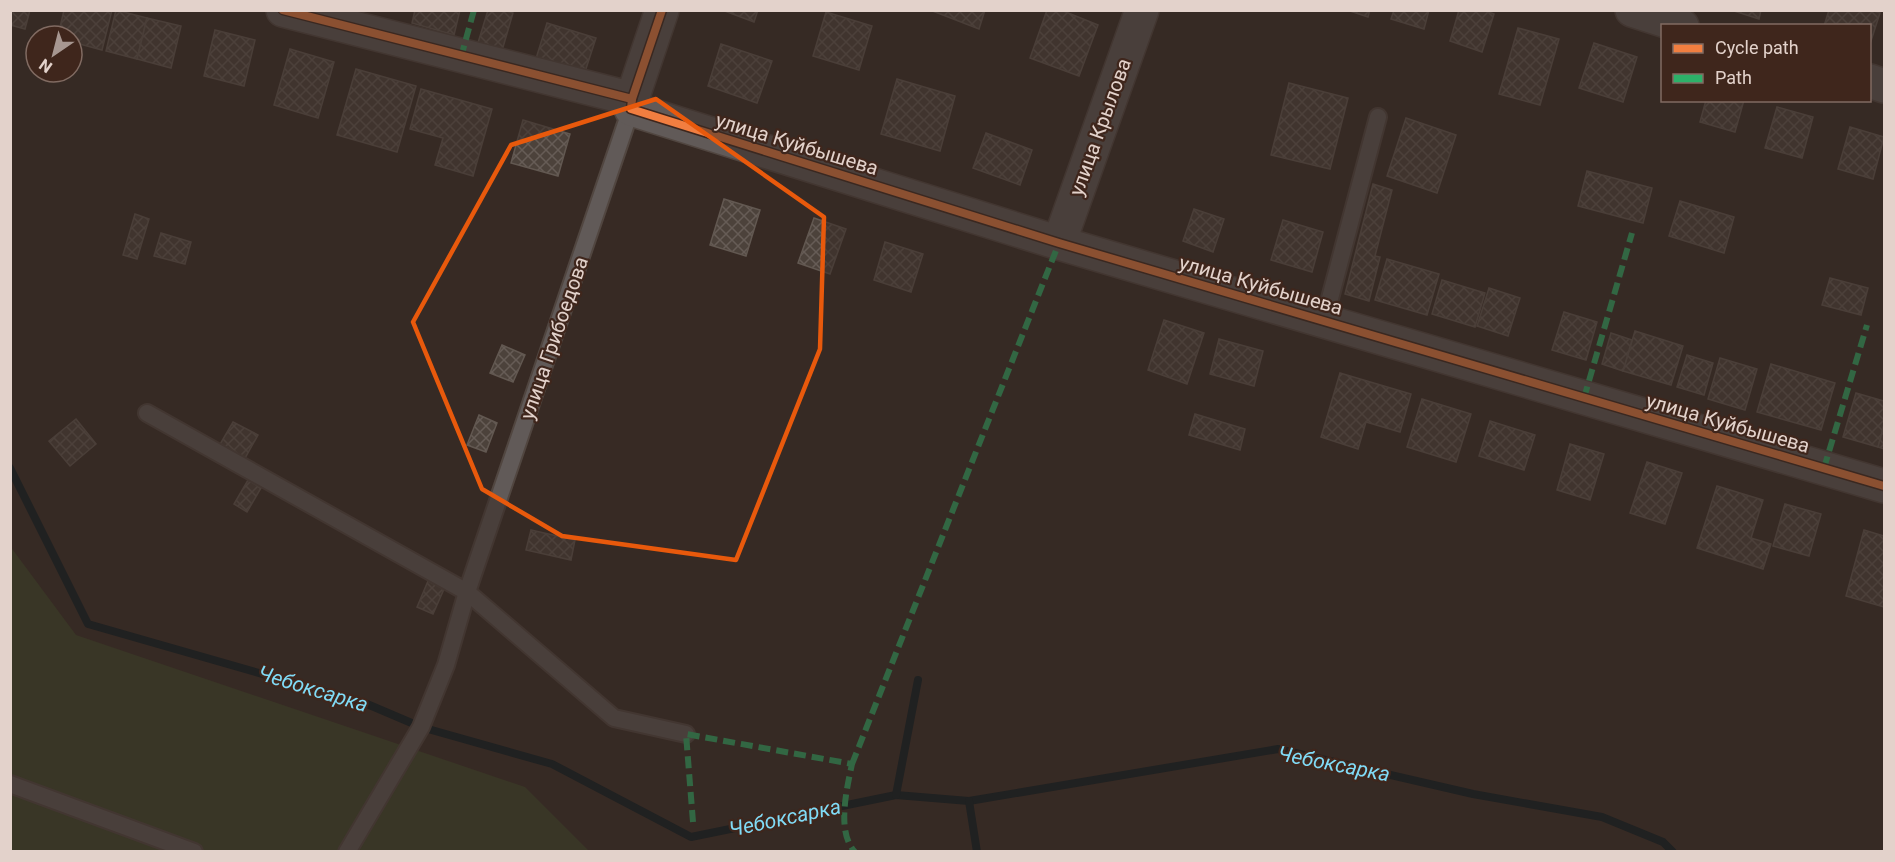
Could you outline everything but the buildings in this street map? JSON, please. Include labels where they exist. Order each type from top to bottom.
[{"type":"street","name":"улица Куйбышева","points":[[283,10],[632,104],[1059,243],[1884,486]]},
{"type":"street","name":"улица Грибоедова","points":[[632,104],[662,10]]},
{"type":"street","name":"улица Крылова","points":[[1059,243],[1142,10]]},
{"type":"street","points":[[1632,10],[1676,24]]},
{"type":"lane","name":"улица Грибоедова","points":[[347,852],[421,727],[446,665],[467,592],[632,104]]},
{"type":"lane","points":[[1324,321],[1378,117]]},
{"type":"lane","points":[[147,413],[467,592],[614,718],[686,734]]},
{"type":"lane","points":[[10,784],[194,852]]},
{"type":"highlighted area","points":[[656,99],[824,217],[820,349],[736,560],[562,536],[482,489],[413,322],[511,145]]},
{"type":"green space","points":[[10,546],[76,635],[525,787],[589,851],[11,851]]},
{"type":"waterway","name":"Чебоксарка","points":[[10,468],[88,624],[367,704],[421,727],[552,764],[691,837],[896,795],[969,801],[1278,749],[1473,794],[1602,817],[1663,842],[1673,852]]},
{"type":"waterway","points":[[896,795],[918,680]]},
{"type":"waterway","points":[[969,801],[977,852]]},
{"type":"marked path","points":[[461,57],[474,10]]},
{"type":"marked path","points":[[1584,398],[1632,233]]},
{"type":"marked path","points":[[852,764],[1059,243]]},
{"type":"marked path","points":[[1824,468],[1867,325]]},
{"type":"marked path","points":[[693,822],[686,734],[852,764],[844,822],[849,843],[855,852]]},
{"type":"cycle path","points":[[283,10],[632,99]]},
{"type":"cycle path","points":[[662,10],[632,99],[631,109],[1059,243],[1884,486]]}]
